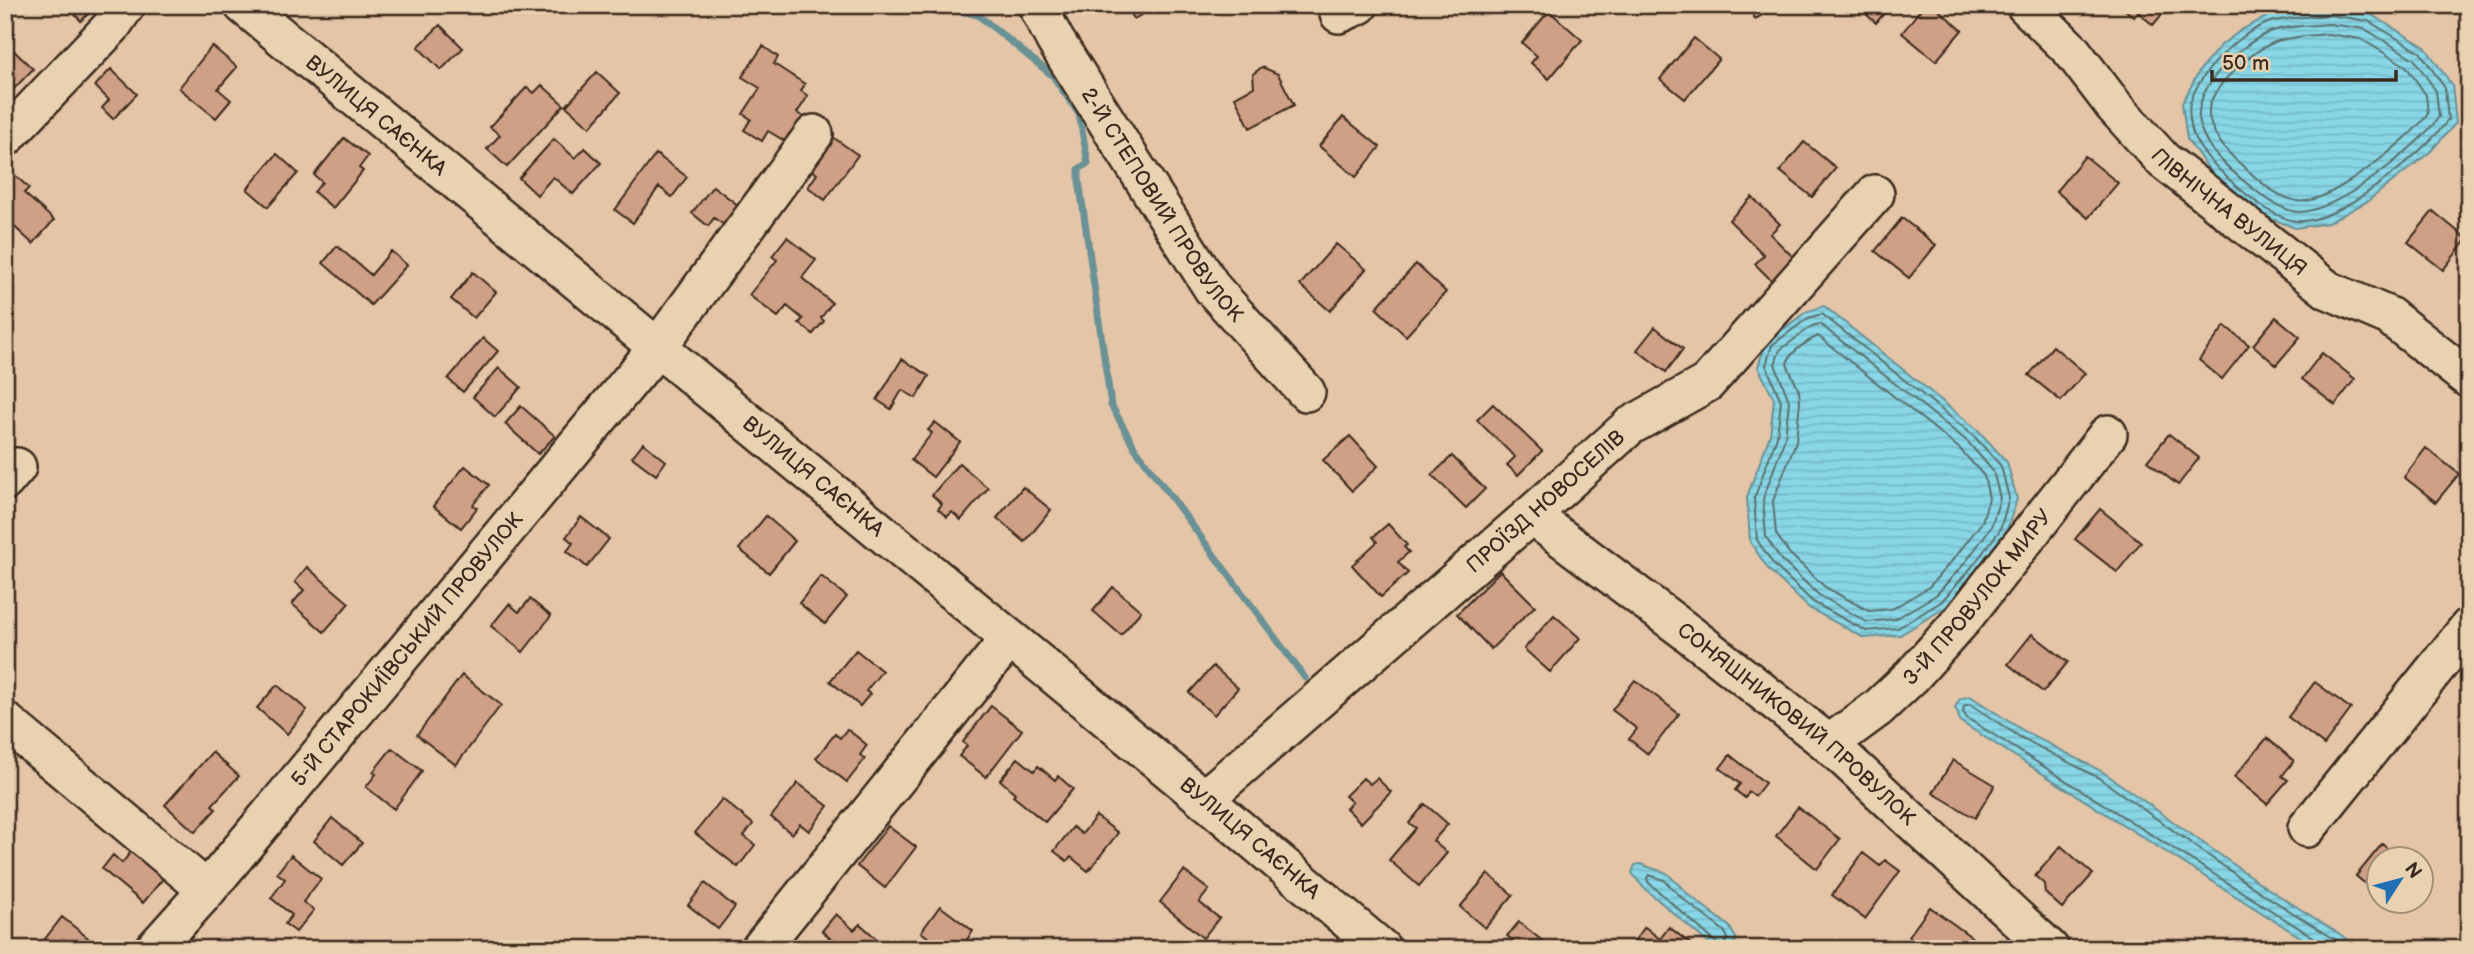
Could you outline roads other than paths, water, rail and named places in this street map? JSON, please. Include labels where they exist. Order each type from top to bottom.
[{"type":"street","points":[[5,138],[111,27],[126,5]]},
{"type":"street","name":"ВУЛИЦЯ САЄНКА","points":[[243,5],[659,347],[1382,949]]},
{"type":"street","name":"2-Й СТЕПОВИЙ ПРОВУЛОК","points":[[1037,5],[1055,40],[1213,289],[1306,392]]},
{"type":"street","name":"ПІВНІЧНА ВУЛИЦЯ","points":[[2025,5],[2072,51],[2114,106],[2163,160],[2328,290],[2389,316],[2469,379]]},
{"type":"street","name":"5-Й СТАРОКИЇВСЬКИЙ ПРОВУЛОК","points":[[154,949],[207,890],[659,347],[814,134]]},
{"type":"street","name":"ПРОЇЗД НОВОСЕЛІВ","points":[[1204,799],[1630,426],[1707,383],[1875,194]]},
{"type":"street","name":"3-Й ПРОВУЛОК МИРУ","points":[[1829,744],[1878,708],[1912,676],[1962,620],[2108,434]]},
{"type":"street","name":"СОНЯШНИКОВИЙ ПРОВУЛОК","points":[[1531,515],[1829,744],[2050,949]]},
{"type":"street","points":[[2307,828],[2469,627]]},
{"type":"street","points":[[760,949],[1009,639]]},
{"type":"street","points":[[5,721],[207,890]]},
{"type":"water","points":[[2328,8],[2370,14],[2425,47],[2452,85],[2456,123],[2430,152],[2368,201],[2328,223],[2295,228],[2255,212],[2213,175],[2187,139],[2182,103],[2200,70],[2220,46],[2241,30],[2268,16]]},
{"type":"water","points":[[1824,306],[1978,430],[2007,462],[2017,499],[2006,533],[1977,573],[1946,607],[1900,635],[1864,638],[1809,608],[1769,570],[1750,542],[1747,497],[1770,435],[1774,399],[1758,367],[1766,342],[1806,312]]},
{"type":"water","points":[[1970,696],[2024,731],[2103,772],[2264,886],[2363,949],[2319,949],[1961,722],[1955,707],[1960,699]]},
{"type":"water","points":[[1640,864],[1667,873],[1688,894],[1729,926],[1737,940],[1728,948],[1715,949],[1643,887],[1632,873],[1635,865]]},
{"type":"waterway","points":[[938,5],[978,15],[1053,76],[1079,114],[1088,163],[1079,169],[1079,180],[1111,405],[1135,448],[1305,678]]}]
